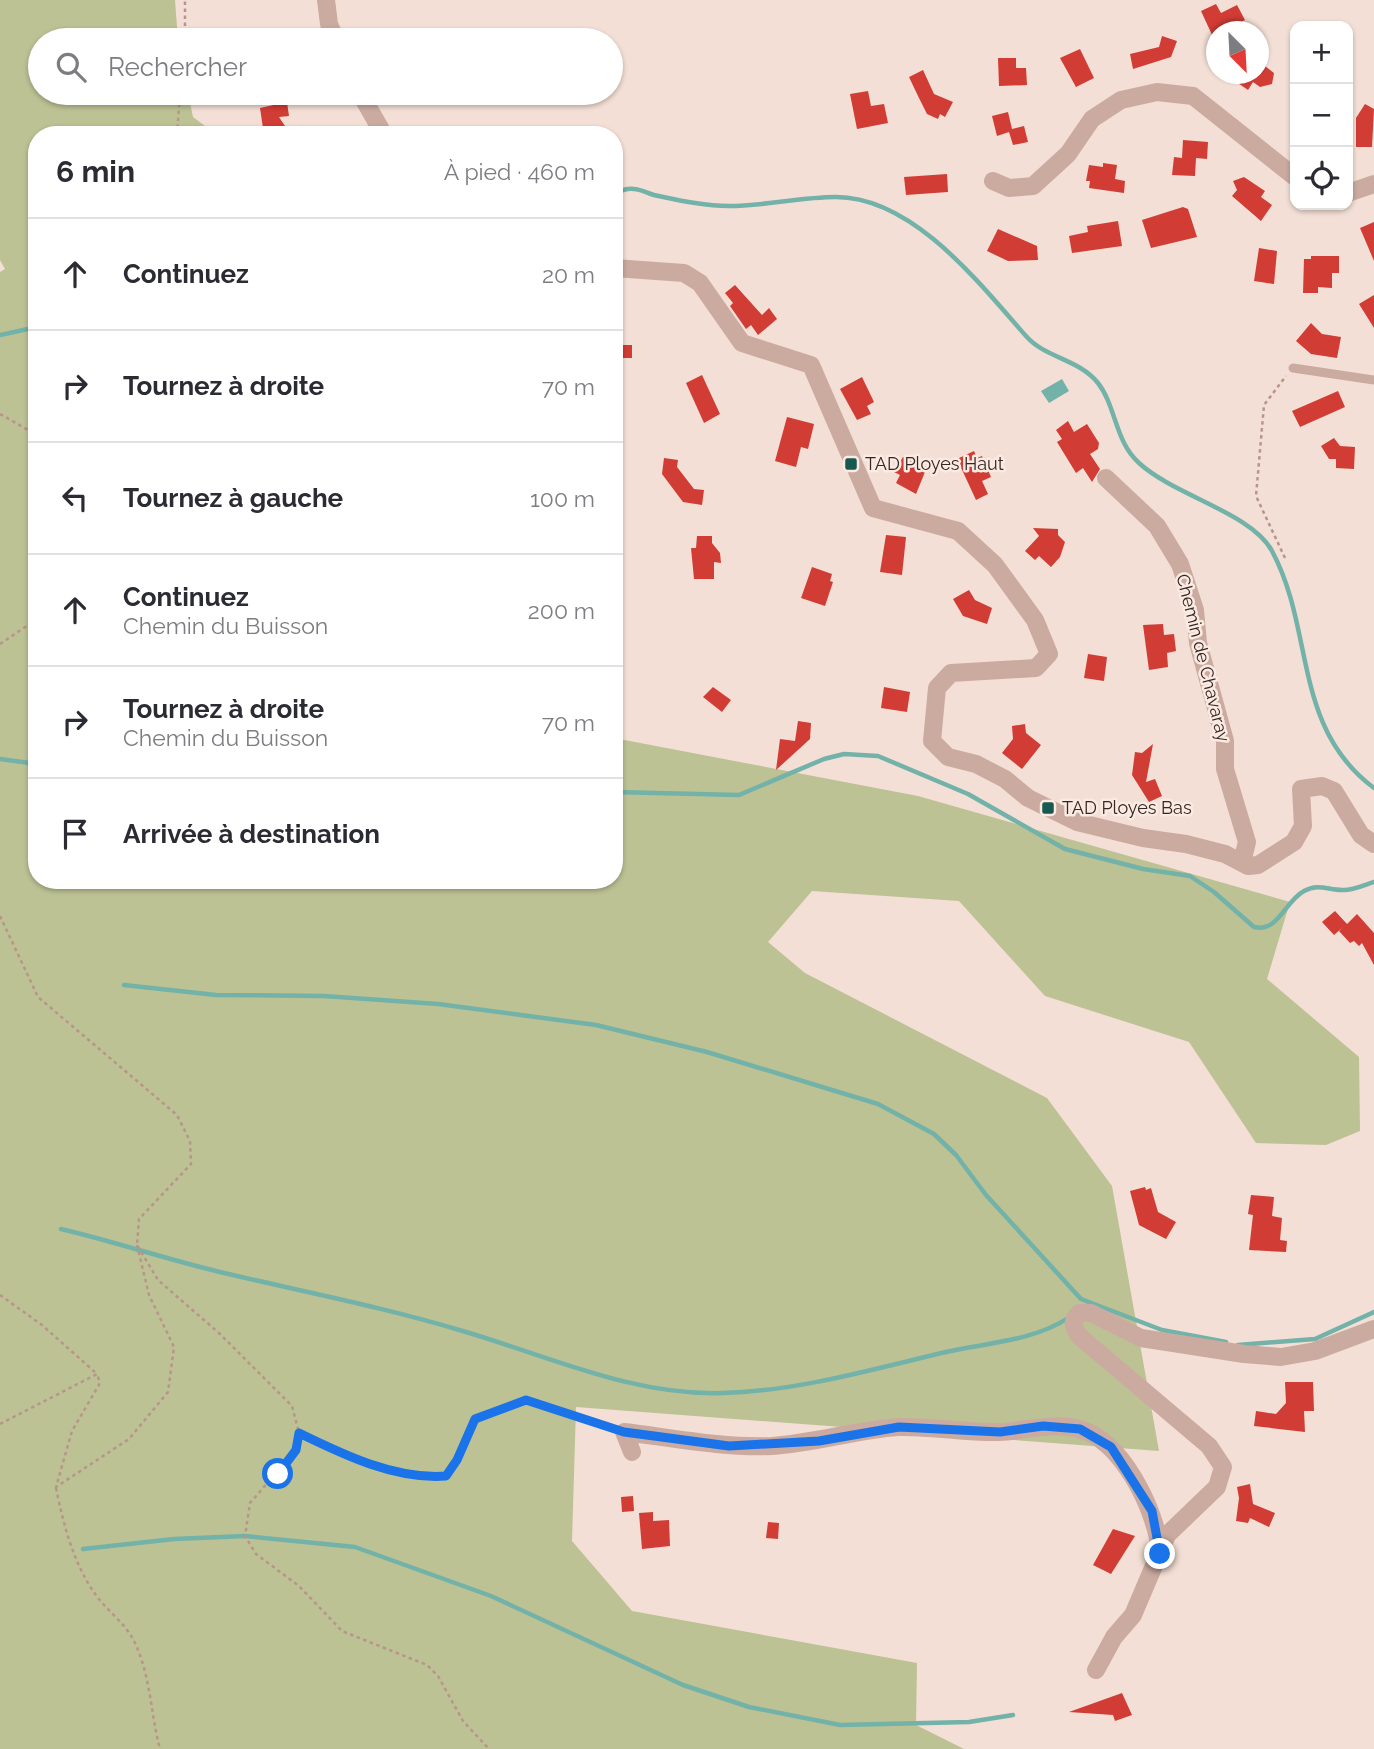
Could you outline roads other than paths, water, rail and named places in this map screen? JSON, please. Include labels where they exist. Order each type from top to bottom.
[{"type":"street","points":[[326,0],[332,28]]},
{"type":"street","points":[[993,181],[1009,188],[1032,186],[1068,154],[1092,119],[1121,100],[1157,92],[1193,96],[1290,173]]},
{"type":"street","points":[[367,105],[379,126]]},
{"type":"street","points":[[1353,191],[1374,184]]},
{"type":"street","points":[[623,269],[684,273],[700,283],[742,343],[811,365],[873,508],[958,531],[995,565],[1035,620],[1049,654],[1036,668],[951,673],[937,688],[932,741],[948,757],[976,764],[1005,779],[1028,798],[1077,822],[1143,838],[1186,844],[1248,866],[1258,865],[1294,842],[1303,826],[1301,789],[1310,787],[1334,791],[1361,835],[1374,844]]},
{"type":"street","name":"Chemin de Chavaray","points":[[1106,478],[1157,526],[1180,564],[1195,610],[1198,643],[1225,741],[1225,769],[1247,842],[1242,862]]},
{"type":"street","points":[[1096,1670],[1114,1637],[1133,1615],[1167,1535],[1217,1487],[1223,1467],[1209,1446],[1079,1336],[1073,1327],[1074,1318],[1079,1313],[1091,1313],[1141,1338],[1281,1357],[1315,1351],[1374,1329]]},
{"type":"street","points":[[632,1452],[624,1432],[729,1446],[770,1446],[819,1441],[899,1427],[1000,1432],[1043,1426],[1080,1429],[1111,1447],[1152,1511],[1160,1554]]},
{"type":"lane","points":[[1293,368],[1374,380]]},
{"type":"water","points":[[1062,379],[1069,391],[1049,403],[1041,391]]},
{"type":"waterway","points":[[623,190],[636,189],[691,202],[729,206],[836,197],[864,201],[892,211],[918,227],[966,269],[1034,343],[1081,369],[1098,383],[1109,402],[1125,445],[1139,463],[1154,475],[1231,515],[1262,538],[1272,551],[1285,582],[1317,707],[1330,736],[1348,764],[1374,788]]},
{"type":"waterway","points":[[0,335],[28,329]]},
{"type":"waterway","points":[[623,792],[739,795],[824,759],[844,754],[878,756],[968,794],[1065,849],[1143,869],[1190,876],[1214,892],[1254,927],[1262,928],[1275,921],[1297,896],[1309,889],[1318,887],[1346,890],[1374,882]]},
{"type":"waterway","points":[[0,759],[28,763]]},
{"type":"waterway","points":[[124,985],[216,995],[324,996],[438,1004],[596,1025],[707,1052],[878,1104],[934,1134],[956,1155],[986,1195],[1081,1299],[1162,1330],[1226,1342]]},
{"type":"waterway","points":[[61,1229],[203,1268],[436,1323],[625,1382],[690,1392],[723,1393],[808,1384],[1025,1336],[1055,1326],[1068,1318]]},
{"type":"waterway","points":[[1238,1345],[1315,1339],[1374,1312]]},
{"type":"waterway","points":[[83,1549],[174,1539],[245,1536],[355,1547],[491,1596],[683,1685],[749,1707],[840,1725],[969,1722],[1013,1715]]},
{"type":"place","name":"TAD Ployes Haut","points":[[851,464]]},
{"type":"place","name":"TAD Ployes Bas","points":[[1048,808]]}]
